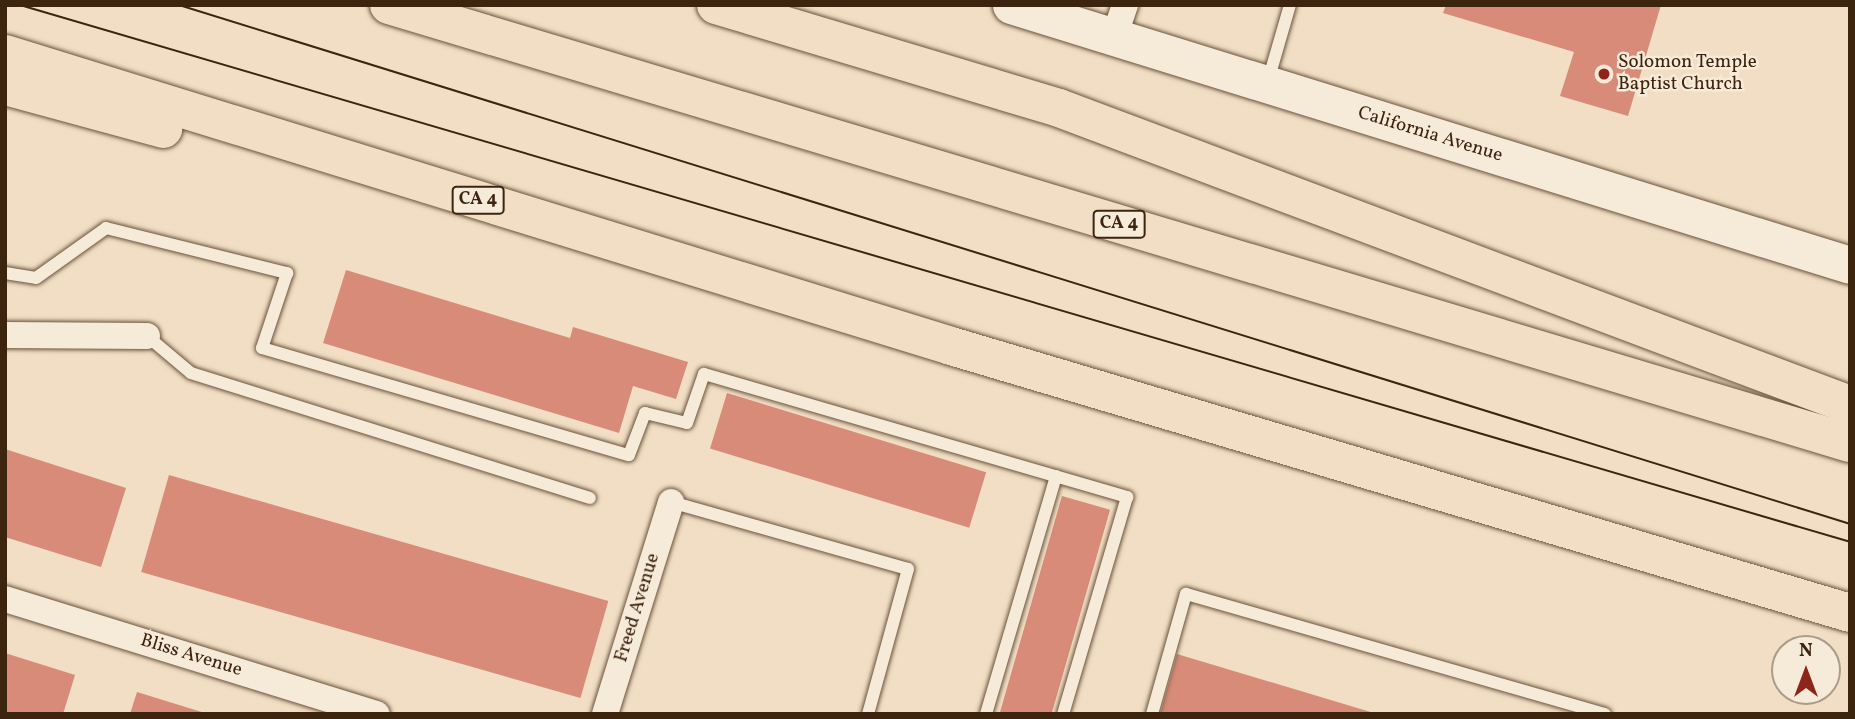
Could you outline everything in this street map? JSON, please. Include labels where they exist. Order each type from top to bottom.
[{"type":"highway","name":"CA 4","points":[[389,5],[1850,443]]},
{"type":"highway","points":[[716,5],[1071,113],[1850,405]]},
{"type":"highway","name":"CA 4","points":[[5,54],[951,346],[1850,613]]},
{"type":"highway","points":[[5,86],[951,346]]},
{"type":"main road","name":"California Avenue","points":[[1011,5],[1119,21],[1267,85],[1850,265]]},
{"type":"street","points":[[5,335],[147,336]]},
{"type":"street","name":"Freed Avenue","points":[[605,714],[671,502]]},
{"type":"street","name":"Bliss Avenue","points":[[5,599],[377,714]]},
{"type":"lane","points":[[1267,85],[1290,5]]},
{"type":"lane","points":[[5,273],[37,278],[106,228],[287,274],[262,348],[629,455],[645,413],[687,423],[704,374],[1127,497],[1063,714]]},
{"type":"lane","points":[[147,336],[191,373],[590,498]]},
{"type":"lane","points":[[986,714],[1056,476]]},
{"type":"lane","points":[[671,502],[908,569],[868,714]]},
{"type":"lane","points":[[1152,714],[1186,594],[1605,714]]},
{"type":"building","name":"Solomon Temple Baptist Church","points":[[1446,5],[1661,5],[1628,116],[1560,96],[1574,52],[1443,13]]},
{"type":"building","points":[[346,270],[570,338],[573,327],[688,362],[676,399],[633,386],[619,433],[323,343]]},
{"type":"building","points":[[727,393],[986,472],[969,528],[710,448]]},
{"type":"building","points":[[5,449],[126,488],[101,567],[5,537]]},
{"type":"building","points":[[169,475],[608,601],[580,698],[141,572]]},
{"type":"building","points":[[1062,496],[1110,510],[1052,714],[999,714]]},
{"type":"building","points":[[5,653],[75,675],[63,714],[5,714]]},
{"type":"building","points":[[1177,654],[1374,713],[1160,714]]},
{"type":"building","points":[[137,692],[205,713],[205,714],[130,714]]},
{"type":"tram line","points":[[20,5],[1850,542]]},
{"type":"tram line","points":[[179,5],[1850,524]]},
{"type":"place","name":"Solomon Temple Baptist Church","points":[[1604,74]]}]
